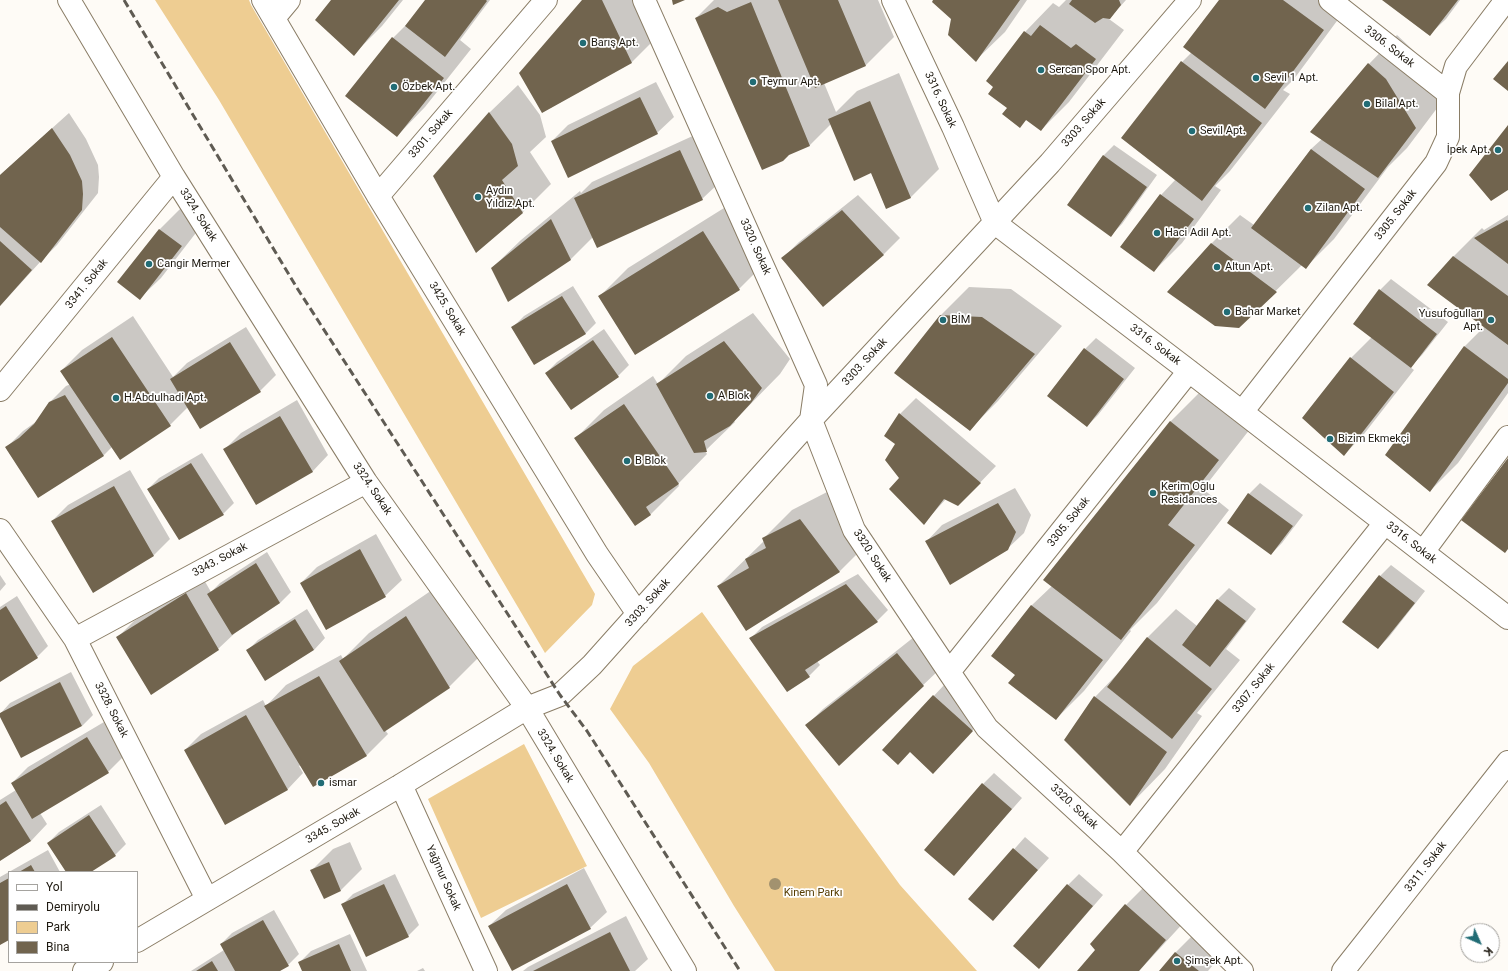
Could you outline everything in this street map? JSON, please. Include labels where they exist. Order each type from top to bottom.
[{"type":"street","name":"3324. Sokak","points":[[69,0],[174,177],[366,482],[527,708],[685,971]]},
{"type":"street","points":[[268,9],[289,0]]},
{"type":"street","name":"3301. Sokak","points":[[378,196],[546,0]]},
{"type":"street","name":"3320. Sokak","points":[[644,0],[816,385],[811,420],[854,530],[987,728],[1122,852],[1242,971]]},
{"type":"street","name":"3316. Sokak","points":[[893,0],[956,134],[995,223],[1508,618]]},
{"type":"street","name":"3303. Sokak","points":[[527,708],[560,694],[592,665],[811,420],[1050,163],[1190,0]]},
{"type":"street","name":"3306. Sokak","points":[[1330,0],[1448,93]]},
{"type":"street","name":"3305. Sokak","points":[[1242,412],[1436,163],[1448,137],[1448,93],[1456,66],[1506,0]]},
{"type":"street","name":"3425. Sokak","points":[[268,9],[378,196],[597,554],[638,614]]},
{"type":"street","name":"3341. Sokak","points":[[0,390],[174,177]]},
{"type":"street","name":"3305. Sokak","points":[[949,672],[1189,371]]},
{"type":"street","points":[[1423,552],[1508,437]]},
{"type":"street","name":"3343. Sokak","points":[[75,639],[366,482]]},
{"type":"street","name":"3307. Sokak","points":[[1122,852],[1385,523]]},
{"type":"street","name":"3328. Sokak","points":[[0,530],[75,639],[207,899]]},
{"type":"street","name":"3345. Sokak","points":[[138,940],[401,785],[527,708]]},
{"type":"street","name":"3311. Sokak","points":[[1343,971],[1508,762]]},
{"type":"street","name":"Yağmur Sokak","points":[[401,785],[486,971]]},
{"type":"street","points":[[84,971],[101,963]]},
{"type":"street","points":[[104,963],[110,971]]},
{"type":"green space","points":[[155,0],[249,0],[595,594],[592,605],[545,653],[219,100]]},
{"type":"green space","name":"Kinem Parkı","points":[[702,612],[900,885],[977,971],[775,971],[734,906],[649,763],[610,709],[633,666]]},
{"type":"green space","points":[[524,744],[587,866],[481,918],[428,799]]},
{"type":"building","points":[[331,0],[399,0],[354,56],[315,20]]},
{"type":"building","points":[[425,0],[487,1],[445,57],[405,26]]},
{"type":"building","name":"Barış Apt.","points":[[582,0],[602,0],[632,63],[542,113],[519,73]]},
{"type":"building","points":[[672,0],[685,0],[673,5]]},
{"type":"building","points":[[778,0],[838,0],[866,66],[815,88]]},
{"type":"building","points":[[933,0],[1020,0],[976,62],[948,35],[951,19],[932,2]]},
{"type":"building","points":[[1072,0],[1119,0],[1121,5],[1110,19],[1103,18],[1095,23],[1069,4]]},
{"type":"building","name":"Sevil 1 Apt.","points":[[1219,0],[1283,0],[1324,30],[1265,109],[1183,47]]},
{"type":"building","points":[[1382,0],[1458,0],[1430,36]]},
{"type":"building","name":"Teymur Apt.","points":[[751,2],[810,146],[789,155],[783,161],[762,170],[695,18],[718,7],[727,12]]},
{"type":"building","name":"Sercan Spor Apt.","points":[[1040,25],[1071,48],[1076,44],[1096,59],[1041,131],[1026,120],[1020,128],[1002,114],[1007,108],[988,94],[993,87],[986,81],[1024,31],[1031,36]]},
{"type":"building","name":"Özbek Apt.","points":[[392,37],[444,78],[397,137],[345,96]]},
{"type":"building","name":"Sevil Apt.","points":[[1181,61],[1262,123],[1202,201],[1121,138]]},
{"type":"building","points":[[1508,61],[1508,91],[1493,79]]},
{"type":"building","name":"Bilal Apt.","points":[[1368,63],[1386,79],[1416,128],[1378,178],[1310,132]]},
{"type":"building","points":[[640,97],[658,134],[568,178],[551,141]]},
{"type":"building","points":[[870,101],[911,198],[886,209],[871,173],[854,181],[828,119]]},
{"type":"building","name":"Aydın Yıldız Apt.","points":[[489,112],[512,144],[518,166],[502,180],[523,213],[476,253],[433,176]]},
{"type":"building","name":"İpek Apt.","points":[[1508,125],[1508,190],[1491,201],[1469,175]]},
{"type":"building","points":[[52,128],[70,155],[82,181],[82,210],[41,263],[0,227],[0,175]]},
{"type":"building","name":"Zilan Apt.","points":[[1311,149],[1365,189],[1306,269],[1251,228]]},
{"type":"building","points":[[680,150],[703,200],[597,248],[574,198]]},
{"type":"building","points":[[1103,155],[1147,187],[1111,237],[1067,205]]},
{"type":"building","name":"Haci Adil Apt.","points":[[1160,194],[1194,219],[1154,272],[1120,247]]},
{"type":"building","points":[[842,210],[884,255],[823,307],[781,258]]},
{"type":"building","points":[[551,219],[571,260],[508,302],[491,268]]},
{"type":"building","points":[[1507,220],[1508,221],[1508,264],[1474,238]]},
{"type":"building","name":"Cangir Mermer","points":[[159,229],[182,246],[140,300],[117,282]]},
{"type":"building","points":[[703,231],[740,290],[635,355],[598,296]]},
{"type":"building","points":[[0,241],[32,270],[0,306]]},
{"type":"building","name":"Altun Apt.","points":[[1211,243],[1277,292],[1239,328],[1215,326],[1167,292]]},
{"type":"building","name":"Yusufoğulları Apt.","points":[[1453,256],[1508,296],[1508,345],[1427,285]]},
{"type":"building","points":[[1379,289],[1437,334],[1411,368],[1353,324]]},
{"type":"building","points":[[562,296],[586,334],[534,365],[511,327]]},
{"type":"building","points":[[940,315],[982,317],[1035,354],[970,431],[894,373]]},
{"type":"building","name":"H.Abdulhadi Apt.","points":[[112,337],[171,426],[120,460],[60,371]]},
{"type":"building","points":[[593,340],[619,377],[571,410],[545,373]]},
{"type":"building","name":"A Blok","points":[[724,341],[762,388],[751,403],[730,426],[704,441],[707,452],[694,453],[656,384]]},
{"type":"building","points":[[230,342],[261,392],[200,429],[170,379]]},
{"type":"building","points":[[1464,346],[1508,379],[1508,383],[1430,492],[1385,455]]},
{"type":"building","points":[[1084,348],[1124,379],[1087,427],[1047,396]]},
{"type":"building","points":[[1350,357],[1394,392],[1344,456],[1302,418]]},
{"type":"building","points":[[65,395],[104,456],[38,498],[5,447],[19,438],[34,424],[49,402]]},
{"type":"building","name":"B Blok","points":[[624,404],[679,484],[646,507],[651,515],[635,526],[574,438]]},
{"type":"building","points":[[899,413],[981,483],[958,506],[944,499],[924,525],[889,489],[899,478],[885,460],[895,444],[884,436]]},
{"type":"building","points":[[280,416],[313,472],[256,505],[223,449]]},
{"type":"building","name":"Kerim Oğlu Residances","points":[[1170,421],[1219,460],[1168,525],[1195,545],[1121,640],[1043,580]]},
{"type":"building","points":[[1508,458],[1508,549],[1505,553],[1461,520]]},
{"type":"building","points":[[191,463],[224,515],[179,540],[147,489]]},
{"type":"building","points":[[114,486],[154,556],[93,593],[51,521]]},
{"type":"building","points":[[1248,493],[1293,526],[1271,555],[1227,523]]},
{"type":"building","points":[[998,503],[1016,532],[1008,550],[950,585],[925,541]]},
{"type":"building","points":[[800,519],[840,572],[746,631],[717,586],[749,568],[745,559],[766,548],[762,538]]},
{"type":"building","points":[[360,549],[386,597],[326,630],[300,583]]},
{"type":"building","points":[[256,563],[280,603],[232,635],[207,594]]},
{"type":"building","points":[[1379,575],[1415,603],[1378,649],[1342,622]]},
{"type":"building","points":[[846,584],[878,622],[805,670],[810,677],[787,692],[749,638]]},
{"type":"building","points":[[186,593],[219,650],[151,695],[116,637]]},
{"type":"building","points":[[1217,599],[1246,621],[1210,667],[1182,645]]},
{"type":"building","points":[[1031,605],[1103,660],[1056,720],[1008,683],[1015,675],[991,656]]},
{"type":"building","points":[[6,606],[38,658],[0,682],[0,610]]},
{"type":"building","points":[[406,616],[450,688],[384,732],[339,661]]},
{"type":"building","points":[[295,619],[314,650],[265,681],[246,650]]},
{"type":"building","points":[[1147,637],[1212,689],[1172,739],[1107,687]]},
{"type":"building","points":[[897,653],[924,686],[839,766],[805,725]]},
{"type":"building","points":[[319,676],[367,756],[313,787],[264,706]]},
{"type":"building","points":[[60,682],[82,726],[21,758],[0,717],[0,713]]},
{"type":"building","points":[[933,695],[973,731],[933,774],[910,752],[898,765],[882,750]]},
{"type":"building","points":[[1094,696],[1167,752],[1130,806],[1064,740]]},
{"type":"building","points":[[246,715],[288,790],[225,825],[184,750]]},
{"type":"building","points":[[87,737],[109,773],[32,819],[11,783]]},
{"type":"building","points":[[982,783],[1012,809],[954,876],[924,850]]},
{"type":"building","points":[[6,801],[31,841],[0,861],[0,805]]},
{"type":"building","points":[[89,815],[116,856],[93,871],[65,871],[47,843]]},
{"type":"building","points":[[1013,848],[1038,870],[993,921],[968,899]]},
{"type":"building","points":[[329,862],[341,891],[324,899],[310,870]]},
{"type":"building","points":[[31,865],[34,871],[21,871]]},
{"type":"building","points":[[8,879],[8,941],[0,945],[0,883]]},
{"type":"building","points":[[384,884],[409,937],[366,957],[341,904]]},
{"type":"building","points":[[567,884],[591,929],[512,971],[488,926]]},
{"type":"building","points":[[1067,884],[1093,906],[1039,969],[1013,946]]},
{"type":"building","points":[[1125,904],[1166,940],[1139,971],[1077,971],[1095,950],[1090,944]]},
{"type":"building","points":[[263,920],[289,966],[280,971],[235,971],[220,944]]},
{"type":"building","points":[[610,932],[630,971],[533,971]]},
{"type":"building","points":[[339,944],[351,971],[302,971],[298,962]]},
{"type":"building","name":"Şimşek Apt.","points":[[1175,952],[1199,971],[1159,971]]},
{"type":"building","points":[[212,961],[218,971],[196,971]]},
{"type":"railway","points":[[124,0],[297,288],[560,695],[587,731],[740,971]]},
{"type":"place","name":"Barış Apt.","points":[[583,43]]},
{"type":"place","name":"Sercan Spor Apt.","points":[[1041,70]]},
{"type":"place","name":"Sevil 1 Apt.","points":[[1256,78]]},
{"type":"place","name":"Teymur Apt.","points":[[753,82]]},
{"type":"place","name":"Özbek Apt.","points":[[394,87]]},
{"type":"place","name":"Bilal Apt.","points":[[1367,104]]},
{"type":"place","name":"Sevil Apt.","points":[[1192,131]]},
{"type":"place","name":"İpek Apt.","points":[[1498,150]]},
{"type":"place","name":"Aydın Yıldız Apt.","points":[[478,197]]},
{"type":"place","name":"Zilan Apt.","points":[[1308,208]]},
{"type":"place","name":"Haci Adil Apt.","points":[[1157,233]]},
{"type":"place","name":"Cangir Mermer","points":[[149,264]]},
{"type":"place","name":"Altun Apt.","points":[[1217,267]]},
{"type":"place","name":"Bahar Market","points":[[1227,312]]},
{"type":"place","name":"BİM","points":[[943,320]]},
{"type":"place","name":"Yusufoğulları Apt.","points":[[1491,320]]},
{"type":"place","name":"A Blok","points":[[710,396]]},
{"type":"place","name":"H.Abdulhadi Apt.","points":[[116,398]]},
{"type":"place","name":"Bizim Ekmekçi","points":[[1330,439]]},
{"type":"place","name":"B Blok","points":[[627,461]]},
{"type":"place","name":"Kerim Oğlu Residances","points":[[1153,493]]},
{"type":"place","name":"ismar","points":[[321,783]]},
{"type":"place","name":"Şimşek Apt.","points":[[1177,961]]}]
